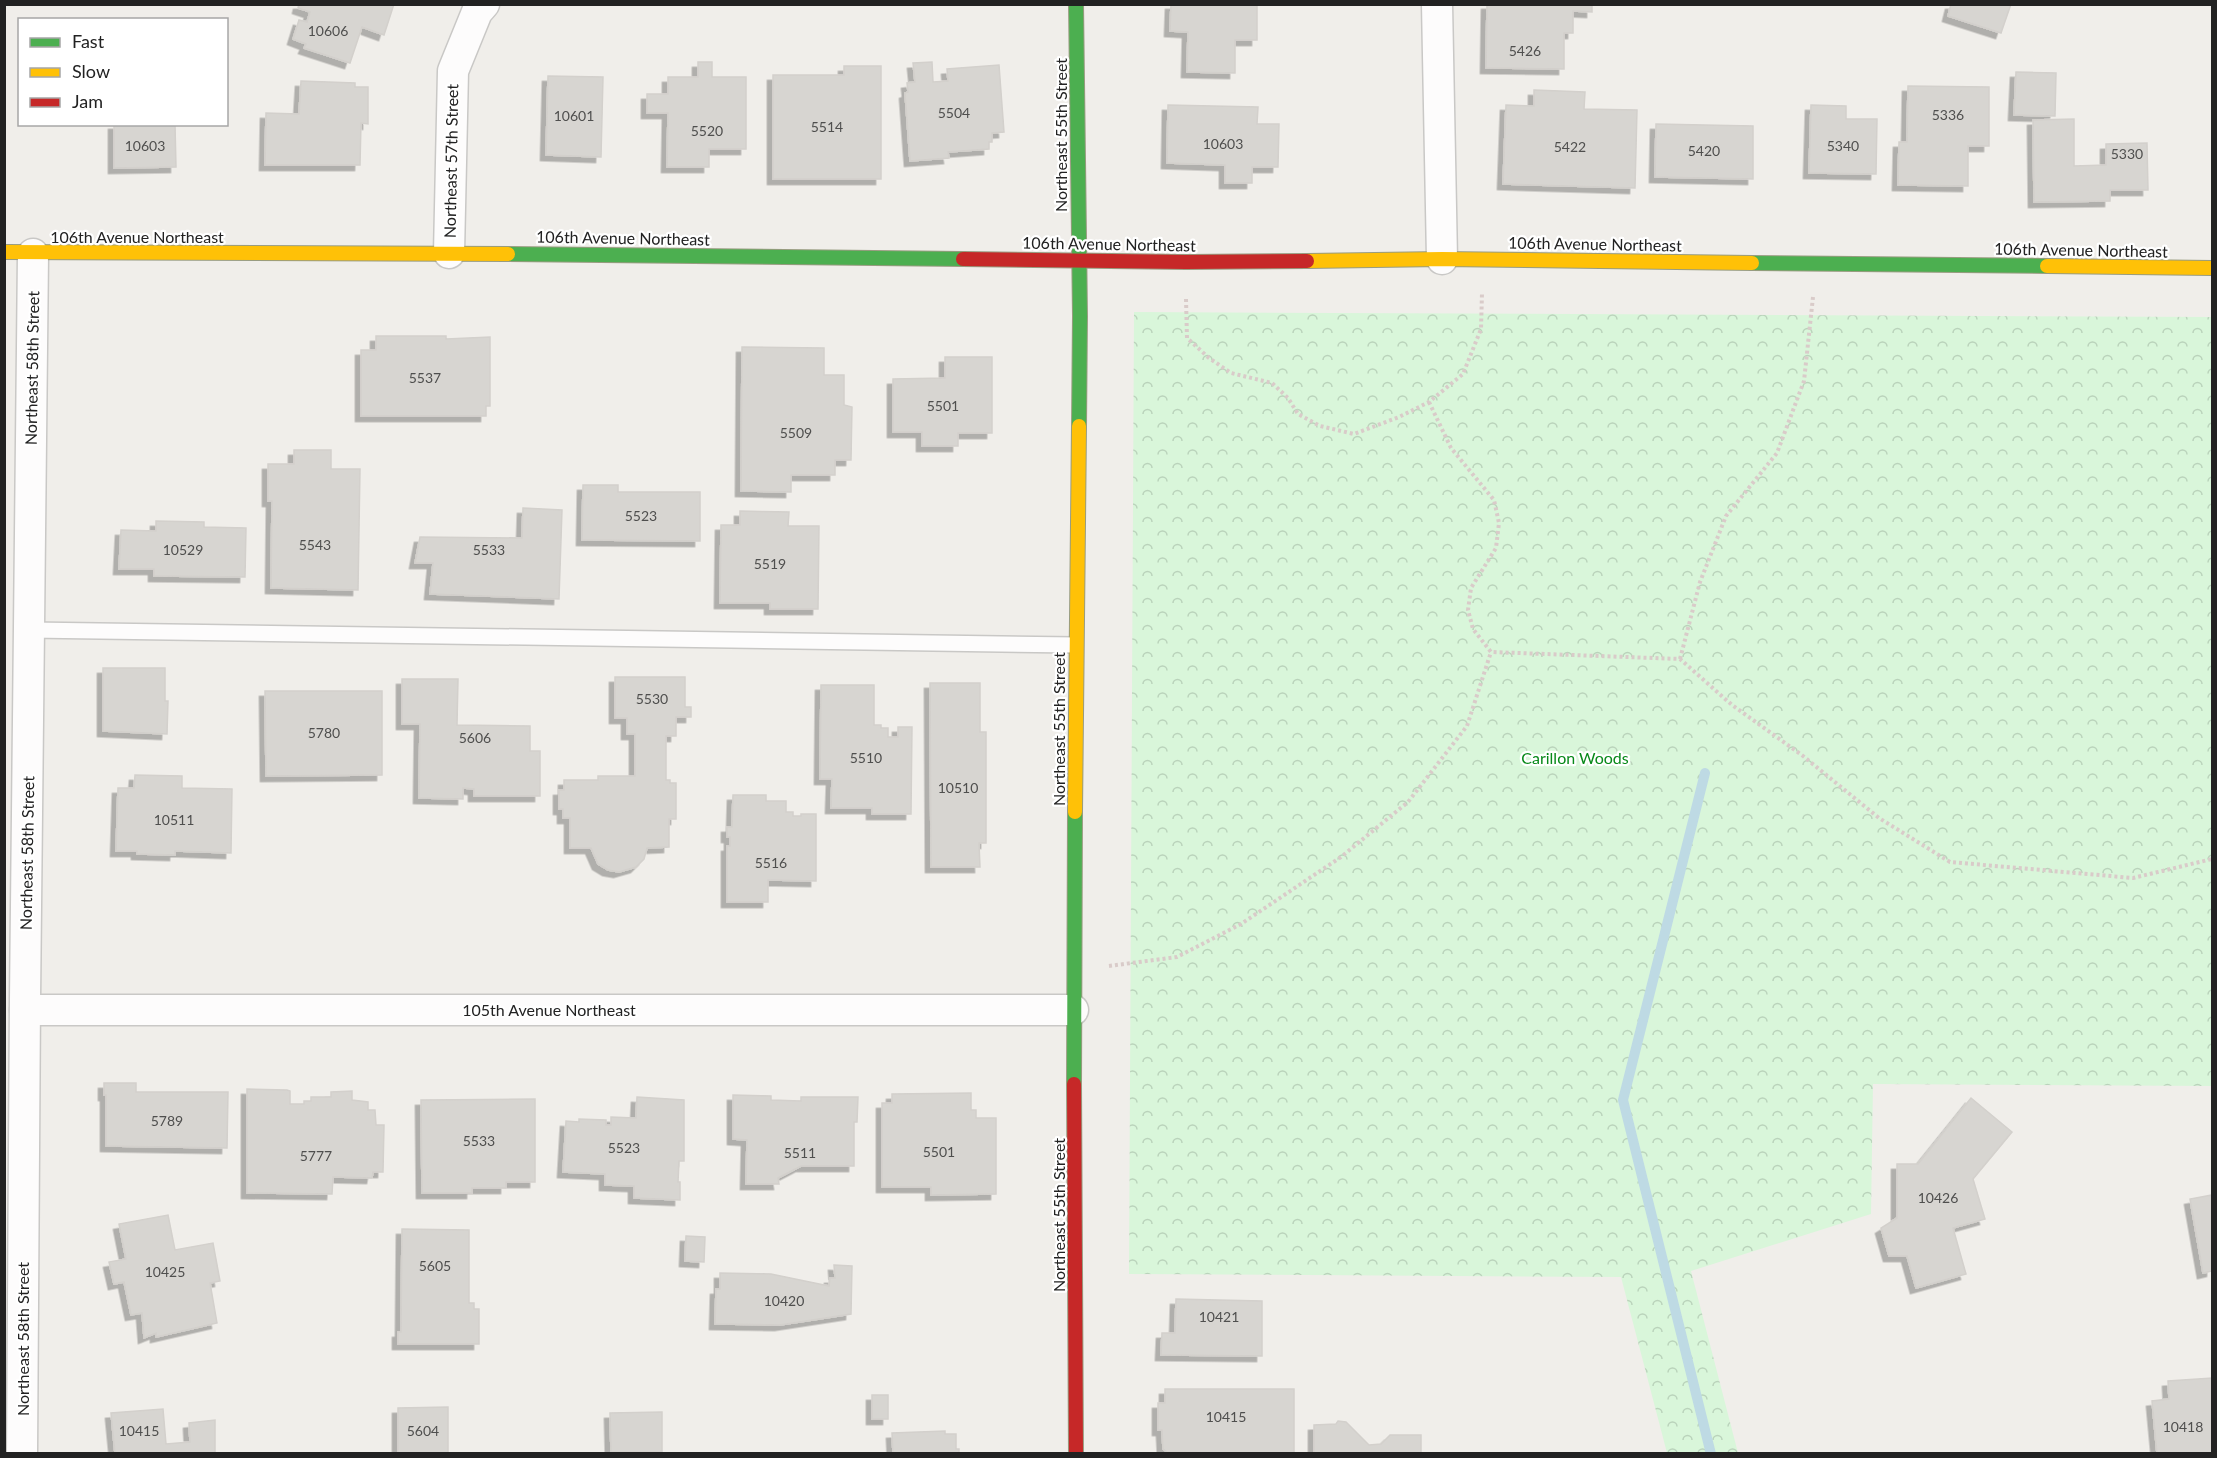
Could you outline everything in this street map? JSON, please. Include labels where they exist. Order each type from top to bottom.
[{"type":"street","name":"Northeast 57th Street","points":[[449,253],[453,71],[477,12],[484,4]]},
{"type":"street","name":"Northeast 55th Street","points":[[1076,4],[1080,316],[1073,1010],[1076,1454]]},
{"type":"street","points":[[1437,4],[1442,259]]},
{"type":"street","name":"106th Avenue Northeast","points":[[19,253],[449,253],[1186,262],[1483,259],[2212,268]]},
{"type":"street","name":"Northeast 58th Street","points":[[19,253],[30,630],[22,1454]]},
{"type":"street","name":"105th Avenue Northeast","points":[[25,1010],[1073,1010]]},
{"type":"lane","points":[[30,630],[1075,645]]},
{"type":"path","points":[[1186,262],[1187,338],[1209,358],[1231,373],[1272,383],[1288,398],[1298,414],[1320,426],[1354,434],[1429,402],[1463,374],[1481,329],[1483,259]]},
{"type":"path","points":[[1680,659],[1700,582],[1726,516],[1776,453],[1804,381],[1817,263]]},
{"type":"path","points":[[1429,402],[1451,448],[1494,500],[1499,523],[1496,548],[1471,588],[1468,610],[1473,629],[1491,652],[1680,659],[1732,705],[1803,756],[1879,818],[1950,862],[2133,878],[2212,859]]},
{"type":"path","points":[[1075,970],[1178,957],[1241,924],[1341,857],[1408,802],[1467,726],[1491,652]]},
{"type":"green space","name":"Carillon Woods","points":[[1134,312],[2212,317],[2212,1086],[1873,1084],[1871,1214],[1691,1271],[1738,1453],[1667,1453],[1621,1277],[1129,1274]]},
{"type":"building","points":[[299,4],[394,4],[384,35],[362,27],[350,63],[304,48],[306,44],[293,39],[299,20],[307,22],[310,12],[298,8]]},
{"type":"building","points":[[1171,4],[1257,5],[1257,40],[1235,40],[1235,73],[1187,72],[1188,32],[1170,31]]},
{"type":"building","points":[[1487,4],[1592,4],[1592,12],[1573,11],[1573,33],[1564,33],[1564,69],[1486,68]]},
{"type":"building","points":[[1951,4],[2011,4],[2001,33],[1948,16]]},
{"type":"building","points":[[698,62],[712,62],[712,77],[746,77],[746,149],[709,149],[709,167],[667,167],[668,113],[647,113],[647,94],[668,94],[668,77],[698,77]]},
{"type":"building","points":[[932,62],[933,82],[948,81],[947,69],[999,65],[1004,132],[992,133],[989,149],[948,152],[949,158],[910,161],[905,93],[908,92],[907,83],[915,82],[913,63]]},
{"type":"building","points":[[844,66],[881,66],[881,179],[773,179],[773,75],[844,75]]},
{"type":"building","points":[[2016,72],[2056,73],[2055,116],[2014,115]]},
{"type":"building","points":[[548,76],[603,77],[601,157],[546,155]]},
{"type":"building","points":[[301,81],[355,83],[355,87],[368,87],[368,124],[361,123],[360,165],[265,165],[266,113],[299,114]]},
{"type":"building","points":[[1908,86],[1989,87],[1989,146],[1968,146],[1968,186],[1898,185],[1899,142],[1907,142]]},
{"type":"building","points":[[1534,90],[1585,92],[1584,109],[1637,110],[1635,188],[1503,184],[1506,105],[1534,106]]},
{"type":"building","points":[[1168,105],[1258,107],[1257,124],[1279,124],[1278,167],[1252,167],[1252,183],[1225,183],[1225,165],[1167,163]]},
{"type":"building","points":[[1811,105],[1846,106],[1846,119],[1877,119],[1876,174],[1809,173]]},
{"type":"building","points":[[2074,119],[2074,166],[2106,165],[2106,144],[2147,143],[2148,190],[2110,190],[2110,201],[2034,202],[2033,120]]},
{"type":"building","points":[[1656,124],[1753,126],[1753,179],[1655,177]]},
{"type":"building","points":[[114,126],[175,126],[176,167],[114,168]]},
{"type":"building","points":[[376,336],[446,336],[446,339],[490,337],[490,406],[486,406],[486,416],[361,416],[361,350],[376,350]]},
{"type":"building","points":[[742,347],[824,348],[824,375],[844,375],[844,405],[852,407],[851,460],[835,460],[835,475],[791,475],[791,492],[741,491]]},
{"type":"building","points":[[945,357],[992,357],[992,433],[958,433],[958,446],[922,446],[922,432],[893,432],[893,379],[945,378]]},
{"type":"building","points":[[294,450],[331,450],[331,469],[360,469],[358,590],[271,588],[272,501],[268,501],[268,464],[294,464]]},
{"type":"building","points":[[583,485],[618,485],[618,492],[700,492],[700,541],[582,540]]},
{"type":"building","points":[[523,508],[562,510],[559,599],[430,594],[433,563],[415,563],[420,537],[522,538]]},
{"type":"building","points":[[740,511],[789,512],[788,526],[819,526],[818,609],[770,609],[770,603],[720,603],[721,525],[740,525]]},
{"type":"building","points":[[156,521],[204,522],[204,527],[246,528],[245,577],[154,576],[154,569],[119,569],[121,530],[156,531]]},
{"type":"building","points":[[103,668],[165,668],[165,701],[168,701],[167,734],[103,731]]},
{"type":"building","points":[[615,677],[685,677],[685,707],[691,707],[691,717],[676,717],[676,736],[666,736],[666,780],[676,783],[676,819],[669,819],[669,847],[647,848],[644,859],[636,867],[619,872],[608,870],[598,864],[591,848],[570,848],[570,818],[563,818],[563,809],[559,809],[559,790],[564,790],[564,780],[598,780],[598,776],[635,776],[635,734],[627,734],[627,718],[615,718]]},
{"type":"building","points":[[402,679],[458,679],[457,725],[530,726],[530,751],[540,751],[540,796],[474,796],[474,789],[463,788],[463,799],[419,798],[420,724],[402,724]]},
{"type":"building","points":[[930,683],[980,683],[980,732],[986,732],[986,843],[979,843],[980,867],[931,867]]},
{"type":"building","points":[[821,685],[874,685],[874,725],[888,728],[888,737],[898,737],[898,727],[912,727],[911,814],[872,814],[872,808],[831,808],[832,779],[820,779]]},
{"type":"building","points":[[265,691],[382,691],[382,775],[266,776]]},
{"type":"building","points":[[135,775],[182,776],[182,788],[232,789],[231,853],[175,851],[175,855],[116,851],[118,788],[134,788]]},
{"type":"building","points":[[733,795],[766,795],[766,801],[786,801],[786,812],[793,812],[793,816],[816,814],[816,881],[768,880],[768,902],[727,902],[727,846],[730,846],[730,837],[727,837],[727,827],[732,827]]},
{"type":"building","points":[[104,1083],[136,1083],[136,1092],[228,1092],[227,1148],[106,1146]]},
{"type":"building","points":[[247,1089],[290,1091],[290,1104],[304,1104],[304,1101],[311,1101],[311,1097],[331,1097],[331,1092],[352,1091],[352,1100],[368,1102],[368,1110],[375,1110],[376,1125],[384,1125],[383,1172],[373,1172],[372,1178],[333,1177],[332,1194],[247,1193]]},
{"type":"building","points":[[971,1093],[971,1110],[976,1110],[976,1118],[996,1118],[996,1194],[931,1195],[931,1187],[882,1187],[882,1103],[892,1103],[892,1094]]},
{"type":"building","points":[[733,1095],[771,1096],[771,1100],[801,1101],[801,1097],[858,1097],[857,1122],[854,1122],[854,1166],[801,1166],[778,1178],[779,1184],[746,1184],[747,1140],[733,1139]]},
{"type":"building","points":[[637,1097],[684,1100],[684,1161],[679,1161],[678,1182],[680,1182],[680,1200],[634,1198],[634,1186],[605,1185],[605,1174],[563,1172],[566,1121],[606,1120],[606,1125],[611,1125],[611,1117],[636,1118]]},
{"type":"building","points":[[1971,1098],[2012,1132],[1973,1179],[1985,1219],[1953,1228],[1966,1274],[1916,1288],[1907,1256],[1889,1256],[1881,1228],[1897,1218],[1897,1164],[1918,1164]]},
{"type":"building","points":[[535,1099],[535,1182],[506,1182],[506,1188],[472,1188],[472,1193],[422,1193],[421,1100]]},
{"type":"building","points":[[2212,1195],[2212,1271],[2203,1273],[2190,1199]]},
{"type":"building","points":[[168,1215],[175,1250],[213,1243],[220,1281],[210,1283],[217,1323],[156,1337],[156,1333],[144,1338],[142,1313],[131,1315],[124,1282],[114,1284],[109,1262],[126,1259],[119,1224]]},
{"type":"building","points":[[402,1229],[469,1230],[469,1303],[474,1303],[474,1309],[479,1309],[479,1344],[398,1344],[398,1332],[401,1332]]},
{"type":"building","points":[[686,1236],[705,1237],[704,1262],[685,1261]]},
{"type":"building","points":[[834,1265],[852,1266],[851,1314],[780,1325],[715,1324],[716,1289],[720,1289],[720,1273],[771,1274],[829,1286],[830,1278],[835,1278]]},
{"type":"building","points":[[1176,1299],[1262,1301],[1262,1356],[1161,1355],[1162,1333],[1175,1333]]},
{"type":"building","points":[[2212,1378],[2212,1454],[2157,1454],[2152,1401],[2169,1399],[2168,1381]]},
{"type":"building","points":[[1165,1389],[1294,1389],[1294,1454],[1167,1452],[1163,1449],[1162,1430],[1158,1430],[1158,1403],[1165,1403]]},
{"type":"building","points":[[872,1395],[888,1395],[888,1419],[872,1419]]},
{"type":"building","points":[[448,1407],[448,1454],[398,1454],[398,1408]]},
{"type":"building","points":[[163,1409],[166,1444],[190,1442],[189,1423],[215,1420],[215,1454],[115,1454],[111,1413]]},
{"type":"building","points":[[662,1412],[662,1452],[611,1452],[610,1413]]},
{"type":"building","points":[[1338,1421],[1346,1422],[1369,1445],[1381,1444],[1390,1435],[1421,1435],[1421,1454],[1314,1454],[1314,1425],[1336,1424]]},
{"type":"building","points":[[945,1431],[945,1434],[956,1434],[956,1449],[959,1449],[959,1454],[893,1454],[892,1433]]},
{"type":"waterway","points":[[1705,773],[1623,1100],[1711,1454]]},
{"type":"traffic: fast","points":[[1076,4],[1079,426]]},
{"type":"traffic: fast","points":[[508,254],[963,259]]},
{"type":"traffic: fast","points":[[1752,263],[2047,266]]},
{"type":"traffic: fast","points":[[1074,1084],[1075,812]]},
{"type":"traffic: slow","points":[[4,252],[508,254]]},
{"type":"traffic: slow","points":[[1307,261],[1442,259],[1752,263]]},
{"type":"traffic: slow","points":[[2047,266],[2212,268]]},
{"type":"traffic: slow","points":[[1075,812],[1079,426]]},
{"type":"traffic: jam","points":[[963,259],[1307,261]]},
{"type":"traffic: jam","points":[[1074,1084],[1076,1454]]}]
